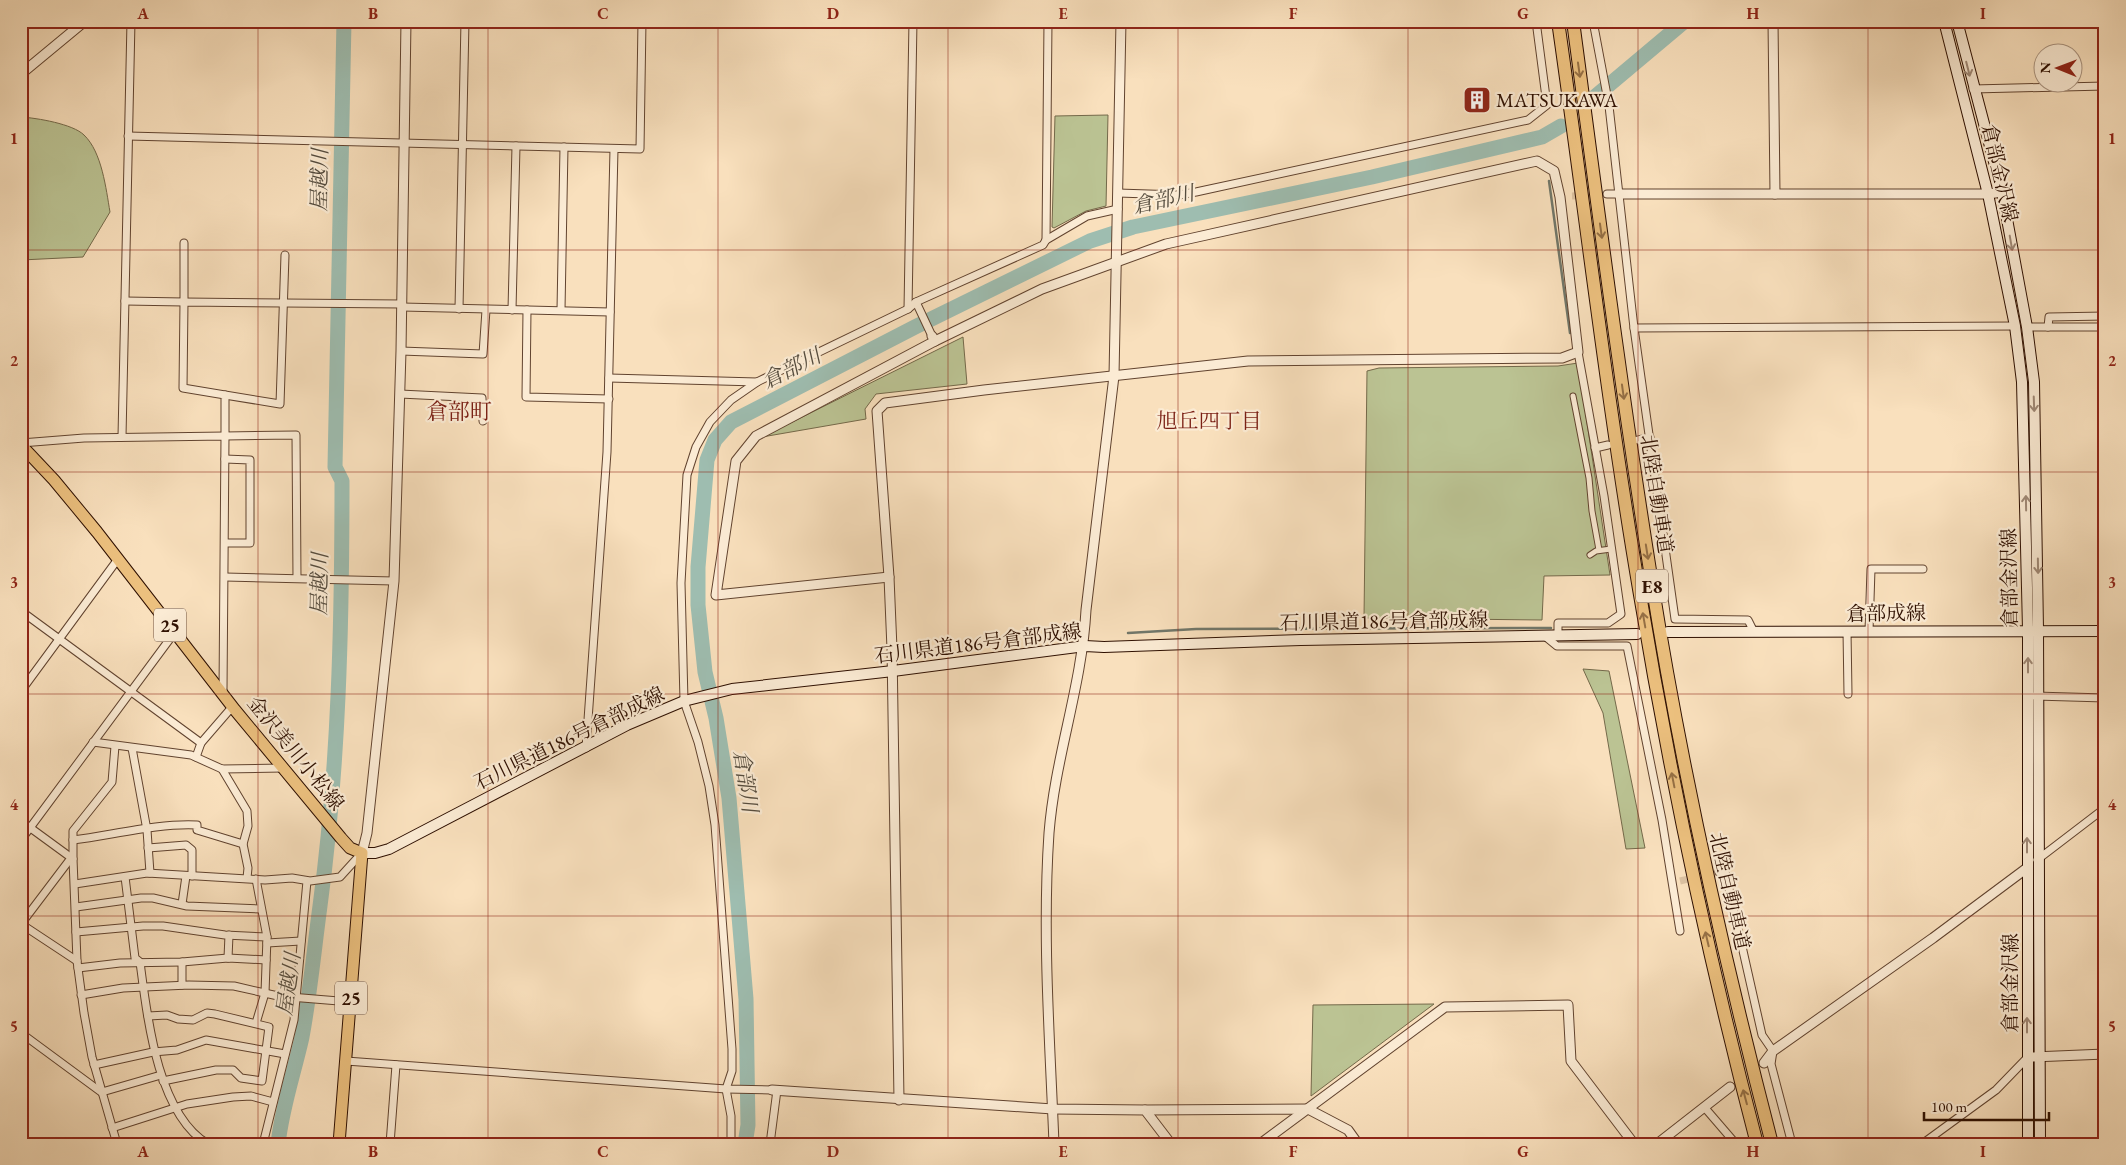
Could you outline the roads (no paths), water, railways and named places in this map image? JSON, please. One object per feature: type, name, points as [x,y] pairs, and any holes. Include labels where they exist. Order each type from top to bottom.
[{"type":"highway","name":"北陸自動車道","points":[[1558,21],[1604,356],[1658,699],[1707,938],[1757,1144]]},
{"type":"highway","name":"北陸自動車道","points":[[1573,21],[1632,451],[1672,700],[1721,936],[1772,1144]]},
{"type":"main road","name":"倉部金沢線","points":[[1944,21],[1988,194],[2015,326],[2022,382],[2028,629],[2028,1144]]},
{"type":"main road","name":"倉部金沢線","points":[[1957,21],[1973,89],[2002,192],[2027,327],[2034,382],[2039,697],[2040,1144]]},
{"type":"main road","name":"金沢美川小松線","points":[[21,444],[54,480],[233,706],[341,838],[350,848],[362,853]]},
{"type":"main road","name":"倉部成線","points":[[1668,632],[2028,629],[2105,631]]},
{"type":"main road","name":"石川県道186号倉部成線","points":[[362,853],[375,853],[389,849],[627,725],[686,700],[732,689],[892,672],[1084,646],[1637,634]]},
{"type":"main road","name":"25","points":[[339,1144],[362,853]]},
{"type":"street","points":[[22,72],[85,21]]},
{"type":"street","points":[[122,437],[130,21]]},
{"type":"street","points":[[75,884],[150,873],[256,879],[292,878],[308,881],[340,877],[349,870],[362,853],[366,833],[394,582],[402,305],[406,21]]},
{"type":"street","points":[[459,308],[465,21]]},
{"type":"street","points":[[128,136],[640,149],[642,21]]},
{"type":"street","points":[[908,309],[913,21]]},
{"type":"street","points":[[1046,240],[1048,21]]},
{"type":"street","points":[[1054,1144],[1047,910],[1049,834],[1055,783],[1084,646],[1086,610],[1114,376],[1120,21]]},
{"type":"street","points":[[1118,193],[1179,195],[1196,192],[1528,120],[1547,105],[1536,21]]},
{"type":"street","points":[[1593,21],[1609,106],[1634,328],[1675,619],[1748,620],[1754,632]]},
{"type":"street","points":[[1773,21],[1775,194]]},
{"type":"street","points":[[1973,89],[2105,86]]},
{"type":"street","points":[[512,310],[516,146]]},
{"type":"street","points":[[561,310],[564,147]]},
{"type":"street","points":[[586,748],[609,399],[614,149]]},
{"type":"street","points":[[889,578],[716,595],[736,461],[756,436],[933,338],[1042,289],[1116,264],[1166,244],[1537,161],[1554,171],[1560,197],[1578,352],[1595,448],[1620,614],[1608,623],[1558,623],[1558,636]]},
{"type":"street","points":[[1607,194],[1988,194],[2002,192]]},
{"type":"street","points":[[731,1144],[730,1089],[732,1049],[715,825],[709,786],[686,700],[681,583],[688,475],[696,447],[710,422],[731,400],[757,382],[1043,244],[1046,240],[1087,216],[1117,213]]},
{"type":"street","points":[[184,243],[183,388],[280,404],[285,256]]},
{"type":"street","points":[[125,301],[402,305],[486,310],[610,312]]},
{"type":"street","points":[[918,305],[933,338]]},
{"type":"street","points":[[401,351],[483,354],[486,310]]},
{"type":"street","points":[[527,310],[526,397],[609,399]]},
{"type":"street","points":[[2048,327],[2049,317],[2105,316]]},
{"type":"street","points":[[1634,328],[2015,326]]},
{"type":"street","points":[[2027,327],[2105,327]]},
{"type":"street","points":[[899,1100],[889,578],[877,411],[885,403],[1248,360],[1562,358],[1578,352]]},
{"type":"street","points":[[609,378],[757,382]]},
{"type":"street","points":[[400,394],[482,398],[483,421]]},
{"type":"street","points":[[223,692],[226,577],[225,395]]},
{"type":"street","points":[[1573,396],[1589,478],[1592,511],[1599,550]]},
{"type":"street","points":[[21,444],[122,437],[296,435],[298,578]]},
{"type":"street","points":[[1638,440],[1650,437]]},
{"type":"street","points":[[1595,448],[1608,445]]},
{"type":"street","points":[[225,460],[250,460],[250,543],[225,543]]},
{"type":"street","points":[[1590,555],[1599,550],[1611,549]]},
{"type":"street","points":[[21,691],[118,559]]},
{"type":"street","points":[[1869,631],[1870,569],[1924,569]]},
{"type":"street","points":[[226,577],[330,578],[394,582]]},
{"type":"street","points":[[21,611],[200,744]]},
{"type":"street","points":[[1847,631],[1848,694]]},
{"type":"street","points":[[21,840],[175,632]]},
{"type":"street","points":[[1546,636],[1557,646],[1627,646],[1680,931]]},
{"type":"street","points":[[2028,696],[2105,698]]},
{"type":"street","points":[[196,757],[200,744],[233,706]]},
{"type":"street","points":[[93,742],[196,757],[222,768],[283,768]]},
{"type":"street","points":[[115,746],[112,782],[73,831],[72,858],[75,884],[77,965],[81,995],[94,1065],[117,1144]]},
{"type":"street","points":[[132,748],[146,830],[150,873]]},
{"type":"street","points":[[222,768],[247,811],[248,826],[243,844],[248,868],[247,878]]},
{"type":"street","points":[[1764,1063],[1773,1051],[1933,938],[2105,808]]},
{"type":"street","points":[[21,821],[72,858]]},
{"type":"street","points":[[74,840],[146,830],[171,823],[197,824],[197,830],[243,844]]},
{"type":"street","points":[[148,848],[186,845],[192,850],[189,876],[182,904]]},
{"type":"street","points":[[72,858],[21,924],[77,965],[182,962],[228,958],[266,960]]},
{"type":"street","points":[[1718,872],[1724,871],[1762,1035],[1773,1051],[1771,1064],[1792,1144]]},
{"type":"street","points":[[125,877],[135,958],[140,962],[153,1052],[162,1078],[189,1128],[208,1144]]},
{"type":"street","points":[[256,879],[267,940],[265,993],[256,1023]]},
{"type":"street","points":[[263,1144],[294,1020],[308,881]]},
{"type":"street","points":[[1672,883],[1680,881]]},
{"type":"street","points":[[76,907],[154,898],[182,904],[260,909]]},
{"type":"street","points":[[76,932],[163,926],[267,940],[301,941]]},
{"type":"street","points":[[228,958],[229,935]]},
{"type":"street","points":[[182,962],[182,985]]},
{"type":"street","points":[[81,995],[143,987],[182,985],[234,986],[265,993],[351,1002]]},
{"type":"street","points":[[1260,1144],[1445,1007],[1568,1005],[1571,1061],[1634,1144]]},
{"type":"street","points":[[21,1032],[102,1092],[162,1078],[216,1070],[234,1070],[241,1078],[262,1081],[269,1027],[207,1013],[193,1020],[178,1019],[167,1014],[148,1016]]},
{"type":"street","points":[[94,1065],[153,1052],[178,1050],[206,1040],[285,1054]]},
{"type":"street","points":[[1922,1144],[1996,1090],[2028,1057],[2105,1054]]},
{"type":"street","points":[[346,1061],[730,1089],[774,1090],[1053,1109],[1308,1108],[1348,1130],[1358,1144]]},
{"type":"street","points":[[390,1144],[396,1065]]},
{"type":"street","points":[[1657,1144],[1730,1087]]},
{"type":"street","points":[[770,1144],[774,1090]]},
{"type":"street","points":[[112,1128],[177,1107],[233,1097],[251,1096],[273,1102]]},
{"type":"street","points":[[1705,1108],[1736,1144]]},
{"type":"street","points":[[1145,1110],[1171,1144]]},
{"type":"waterway","name":"屋越川","points":[[278,1144],[285,1103],[302,1037],[307,1005],[326,853],[335,747],[341,587],[342,481],[335,467],[344,21]]},
{"type":"waterway","name":"倉部川","points":[[1591,100],[1685,21]]},
{"type":"waterway","name":"倉部川","points":[[745,1144],[748,1125],[746,999],[729,798],[716,718],[705,672],[698,605],[698,567],[707,460],[715,440],[731,422],[915,327],[1090,241],[1133,227],[1372,177],[1542,137],[1561,126]]},
{"type":"waterway","points":[[1549,181],[1570,333]]},
{"type":"waterway","points":[[1128,633],[1196,629],[1551,628]]},
{"type":"tunnel","points":[[1572,196],[1599,195]]},
{"type":"tunnel","points":[[1680,881],[1719,872]]},
{"type":"place","name":"MATSUKAWA","points":[[1477,100]]},
{"type":"district","name":"倉部町","points":[[459,411]]},
{"type":"district","name":"旭丘四丁目","points":[[1209,420]]}]
